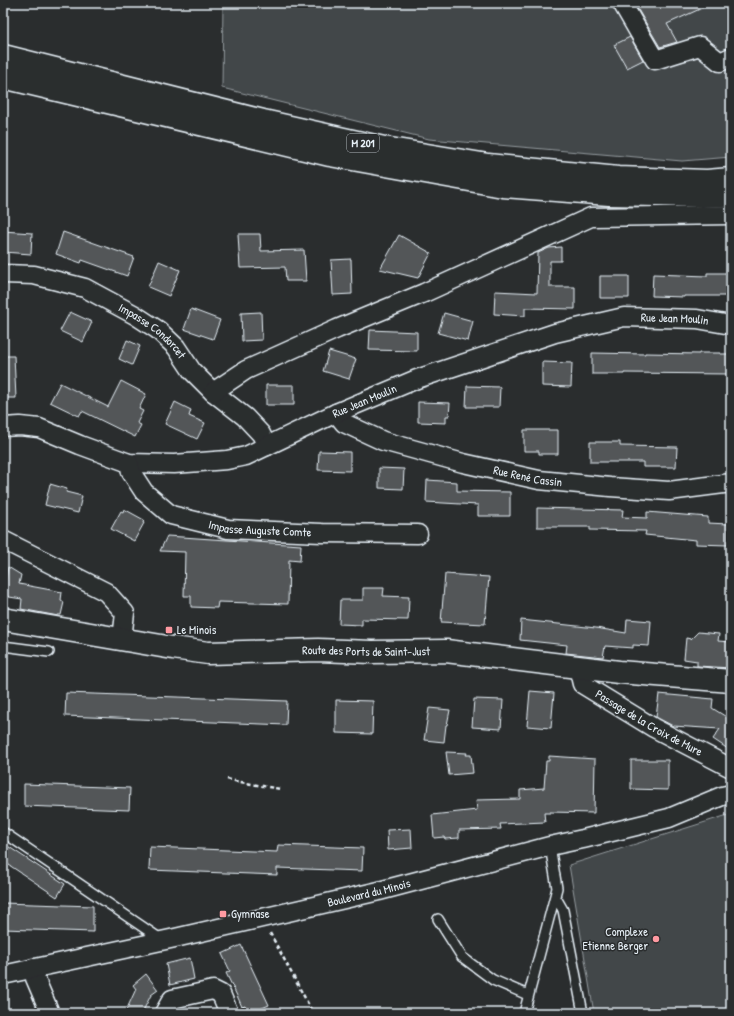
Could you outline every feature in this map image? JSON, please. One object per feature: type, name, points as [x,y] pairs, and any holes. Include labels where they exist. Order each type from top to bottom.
[{"type":"main road","name":"M 201","points":[[3,56],[263,121],[384,148],[488,165],[618,178],[707,180],[731,179]]},
{"type":"main road","name":"M 201","points":[[3,77],[330,154],[503,186],[608,194],[702,196],[731,195]]},
{"type":"main road","name":"Route des Ports de Saint-Just","points":[[3,619],[208,653],[318,650],[372,652],[446,651],[619,672],[731,681]]},
{"type":"street","points":[[622,3],[655,60],[700,46],[720,62],[731,57]]},
{"type":"street","points":[[213,392],[246,370],[337,329],[431,290],[592,217],[731,215]]},
{"type":"street","name":"Impasse Condorcet","points":[[3,274],[34,275],[85,288],[135,315],[158,330],[176,347],[192,371],[213,392],[245,417],[261,434],[267,446]]},
{"type":"street","name":"Rue Jean Moulin","points":[[3,428],[20,426],[39,428],[129,463],[174,464],[227,460],[246,456],[336,412],[417,379],[547,336],[624,317],[697,319],[731,326]]},
{"type":"street","name":"Rue René Cassin","points":[[336,412],[344,423],[383,441],[463,463],[539,480],[669,491],[731,483]]},
{"type":"street","name":"Impasse Auguste Comte","points":[[129,463],[131,472],[144,492],[171,515],[228,529],[322,533],[418,534]]},
{"type":"street","points":[[3,540],[106,592],[125,613],[122,639]]},
{"type":"street","name":"Passage de la Croix de Mure","points":[[578,667],[582,684],[654,728],[731,768]]},
{"type":"street","name":"Boulevard du Minois","points":[[3,975],[379,891],[550,846],[669,818],[722,796],[731,794]]},
{"type":"street","points":[[33,968],[35,978],[50,1013]]},
{"type":"street","points":[[164,1013],[172,999],[213,990],[221,994],[229,1013]]},
{"type":"lane","points":[[3,646],[49,652]]},
{"type":"lane","points":[[3,832],[163,940]]},
{"type":"lane","points":[[524,1013],[557,888],[550,846]]},
{"type":"lane","points":[[555,896],[563,910],[583,1013]]},
{"type":"lane","points":[[438,919],[462,957],[493,980],[528,995]]},
{"type":"path","points":[[227,779],[280,789]]},
{"type":"path","points":[[262,918],[313,1013]]},
{"type":"shaded area","points":[[223,3],[731,3],[731,157],[682,161],[429,139],[222,88]]},
{"type":"shaded area","name":"Complexe Etienne Berger","points":[[731,814],[731,1013],[594,1013],[569,865]]},
{"type":"building","points":[[634,3],[713,3],[667,24],[677,42],[660,47]]},
{"type":"building","points":[[630,37],[643,60],[627,68],[614,45]]},
{"type":"building","points":[[3,231],[32,233],[31,254],[3,252]]},
{"type":"building","points":[[63,232],[134,257],[127,276],[82,260],[81,263],[56,254]]},
{"type":"building","points":[[238,234],[260,234],[261,251],[304,250],[306,281],[286,281],[285,267],[240,268]]},
{"type":"building","points":[[399,235],[431,253],[418,278],[380,269]]},
{"type":"building","points":[[561,247],[561,261],[550,261],[550,287],[575,287],[575,309],[525,308],[525,316],[494,314],[495,291],[537,293],[538,253],[549,248]]},
{"type":"building","points":[[351,259],[352,294],[333,295],[331,260]]},
{"type":"building","points":[[159,261],[180,270],[169,296],[148,287]]},
{"type":"building","points":[[707,273],[731,273],[731,296],[652,296],[653,274],[707,276]]},
{"type":"building","points":[[600,276],[629,276],[629,298],[600,298]]},
{"type":"building","points":[[191,309],[220,320],[213,339],[184,329]]},
{"type":"building","points":[[70,312],[92,322],[83,342],[60,331]]},
{"type":"building","points":[[261,312],[262,340],[242,341],[241,313]]},
{"type":"building","points":[[444,313],[473,321],[468,341],[438,333]]},
{"type":"building","points":[[370,330],[417,332],[417,351],[369,350]]},
{"type":"building","points":[[127,340],[140,346],[132,365],[119,359]]},
{"type":"building","points":[[329,351],[356,359],[349,379],[323,371]]},
{"type":"building","points":[[592,353],[731,354],[730,374],[592,374]]},
{"type":"building","points":[[3,356],[14,356],[16,398],[3,398]]},
{"type":"building","points":[[542,362],[572,363],[571,387],[542,386]]},
{"type":"building","points":[[121,381],[146,394],[139,409],[143,411],[137,423],[141,425],[135,437],[82,411],[79,416],[50,402],[60,383],[108,407]]},
{"type":"building","points":[[266,385],[294,385],[294,405],[266,405]]},
{"type":"building","points":[[467,386],[500,387],[499,407],[466,407]]},
{"type":"building","points":[[175,402],[191,410],[189,416],[205,423],[197,439],[165,424]]},
{"type":"building","points":[[418,402],[450,403],[449,416],[446,416],[446,423],[418,422]]},
{"type":"building","points":[[524,430],[558,430],[558,454],[539,454],[539,451],[524,451]]},
{"type":"building","points":[[590,442],[620,442],[620,446],[677,447],[676,467],[643,467],[643,462],[590,462]]},
{"type":"building","points":[[319,451],[350,452],[350,471],[318,470]]},
{"type":"building","points":[[379,468],[404,469],[403,489],[379,488]]},
{"type":"building","points":[[427,480],[457,482],[457,491],[510,492],[510,516],[478,516],[478,505],[426,502]]},
{"type":"building","points":[[50,484],[67,489],[66,492],[82,496],[78,513],[45,505]]},
{"type":"building","points":[[537,508],[623,510],[622,517],[647,518],[647,512],[708,517],[708,523],[728,524],[728,545],[696,544],[696,540],[645,535],[646,531],[590,530],[590,527],[537,527]]},
{"type":"building","points":[[124,509],[144,520],[144,523],[134,541],[111,529],[121,511],[123,512]]},
{"type":"building","points":[[167,536],[301,545],[300,561],[289,560],[288,604],[218,602],[217,608],[191,607],[191,596],[184,596],[185,552],[160,551]]},
{"type":"building","points":[[8,567],[21,575],[19,584],[62,592],[61,600],[64,602],[61,615],[58,616],[21,609],[22,599],[3,596]]},
{"type":"building","points":[[445,574],[489,577],[485,624],[441,622]]},
{"type":"building","points":[[363,588],[384,588],[383,596],[409,597],[408,620],[362,619],[362,625],[339,624],[340,600],[363,600]]},
{"type":"building","points":[[627,619],[651,621],[649,646],[633,645],[633,648],[605,646],[603,657],[566,653],[567,645],[520,640],[521,620],[596,628],[626,633]]},
{"type":"building","points":[[698,632],[719,634],[718,641],[731,642],[731,668],[697,666],[697,661],[684,659],[686,638],[691,639]]},
{"type":"building","points":[[530,691],[554,693],[551,728],[527,726]]},
{"type":"building","points":[[66,693],[287,701],[286,725],[65,716]]},
{"type":"building","points":[[659,694],[713,699],[712,708],[728,718],[731,714],[731,751],[713,739],[720,729],[673,726],[656,717]]},
{"type":"building","points":[[474,699],[503,700],[501,729],[472,727]]},
{"type":"building","points":[[336,700],[373,701],[372,734],[336,733]]},
{"type":"building","points":[[429,708],[450,710],[444,742],[424,740]]},
{"type":"building","points":[[446,752],[467,753],[466,755],[471,755],[473,773],[449,775]]},
{"type":"building","points":[[549,756],[595,759],[594,813],[550,812],[544,813],[545,822],[500,824],[501,829],[459,830],[459,838],[434,838],[432,815],[477,810],[476,800],[520,799],[520,790],[544,788],[546,761],[549,761]]},
{"type":"building","points":[[631,760],[668,760],[668,790],[631,789]]},
{"type":"building","points":[[24,784],[130,788],[129,810],[24,806]]},
{"type":"building","points":[[411,829],[412,848],[388,850],[387,830]]},
{"type":"building","points":[[3,843],[65,884],[57,897],[3,861]]},
{"type":"building","points":[[278,845],[363,848],[362,871],[277,868],[277,875],[149,870],[150,847],[277,852]]},
{"type":"building","points":[[3,903],[93,906],[93,932],[3,929]]},
{"type":"building","points":[[241,945],[269,1005],[251,1013],[249,1013],[245,1006],[242,1007],[226,973],[230,971],[222,954]]},
{"type":"building","points":[[190,958],[194,979],[170,985],[166,964]]},
{"type":"building","points":[[146,974],[158,990],[151,995],[142,1013],[125,1013],[136,989],[133,985]]},
{"type":"place","name":"Le Minois","points":[[169,630]]},
{"type":"place","name":"Gymnase","points":[[223,914]]},
{"type":"place","name":"Complexe Etienne Berger","points":[[656,939]]}]
